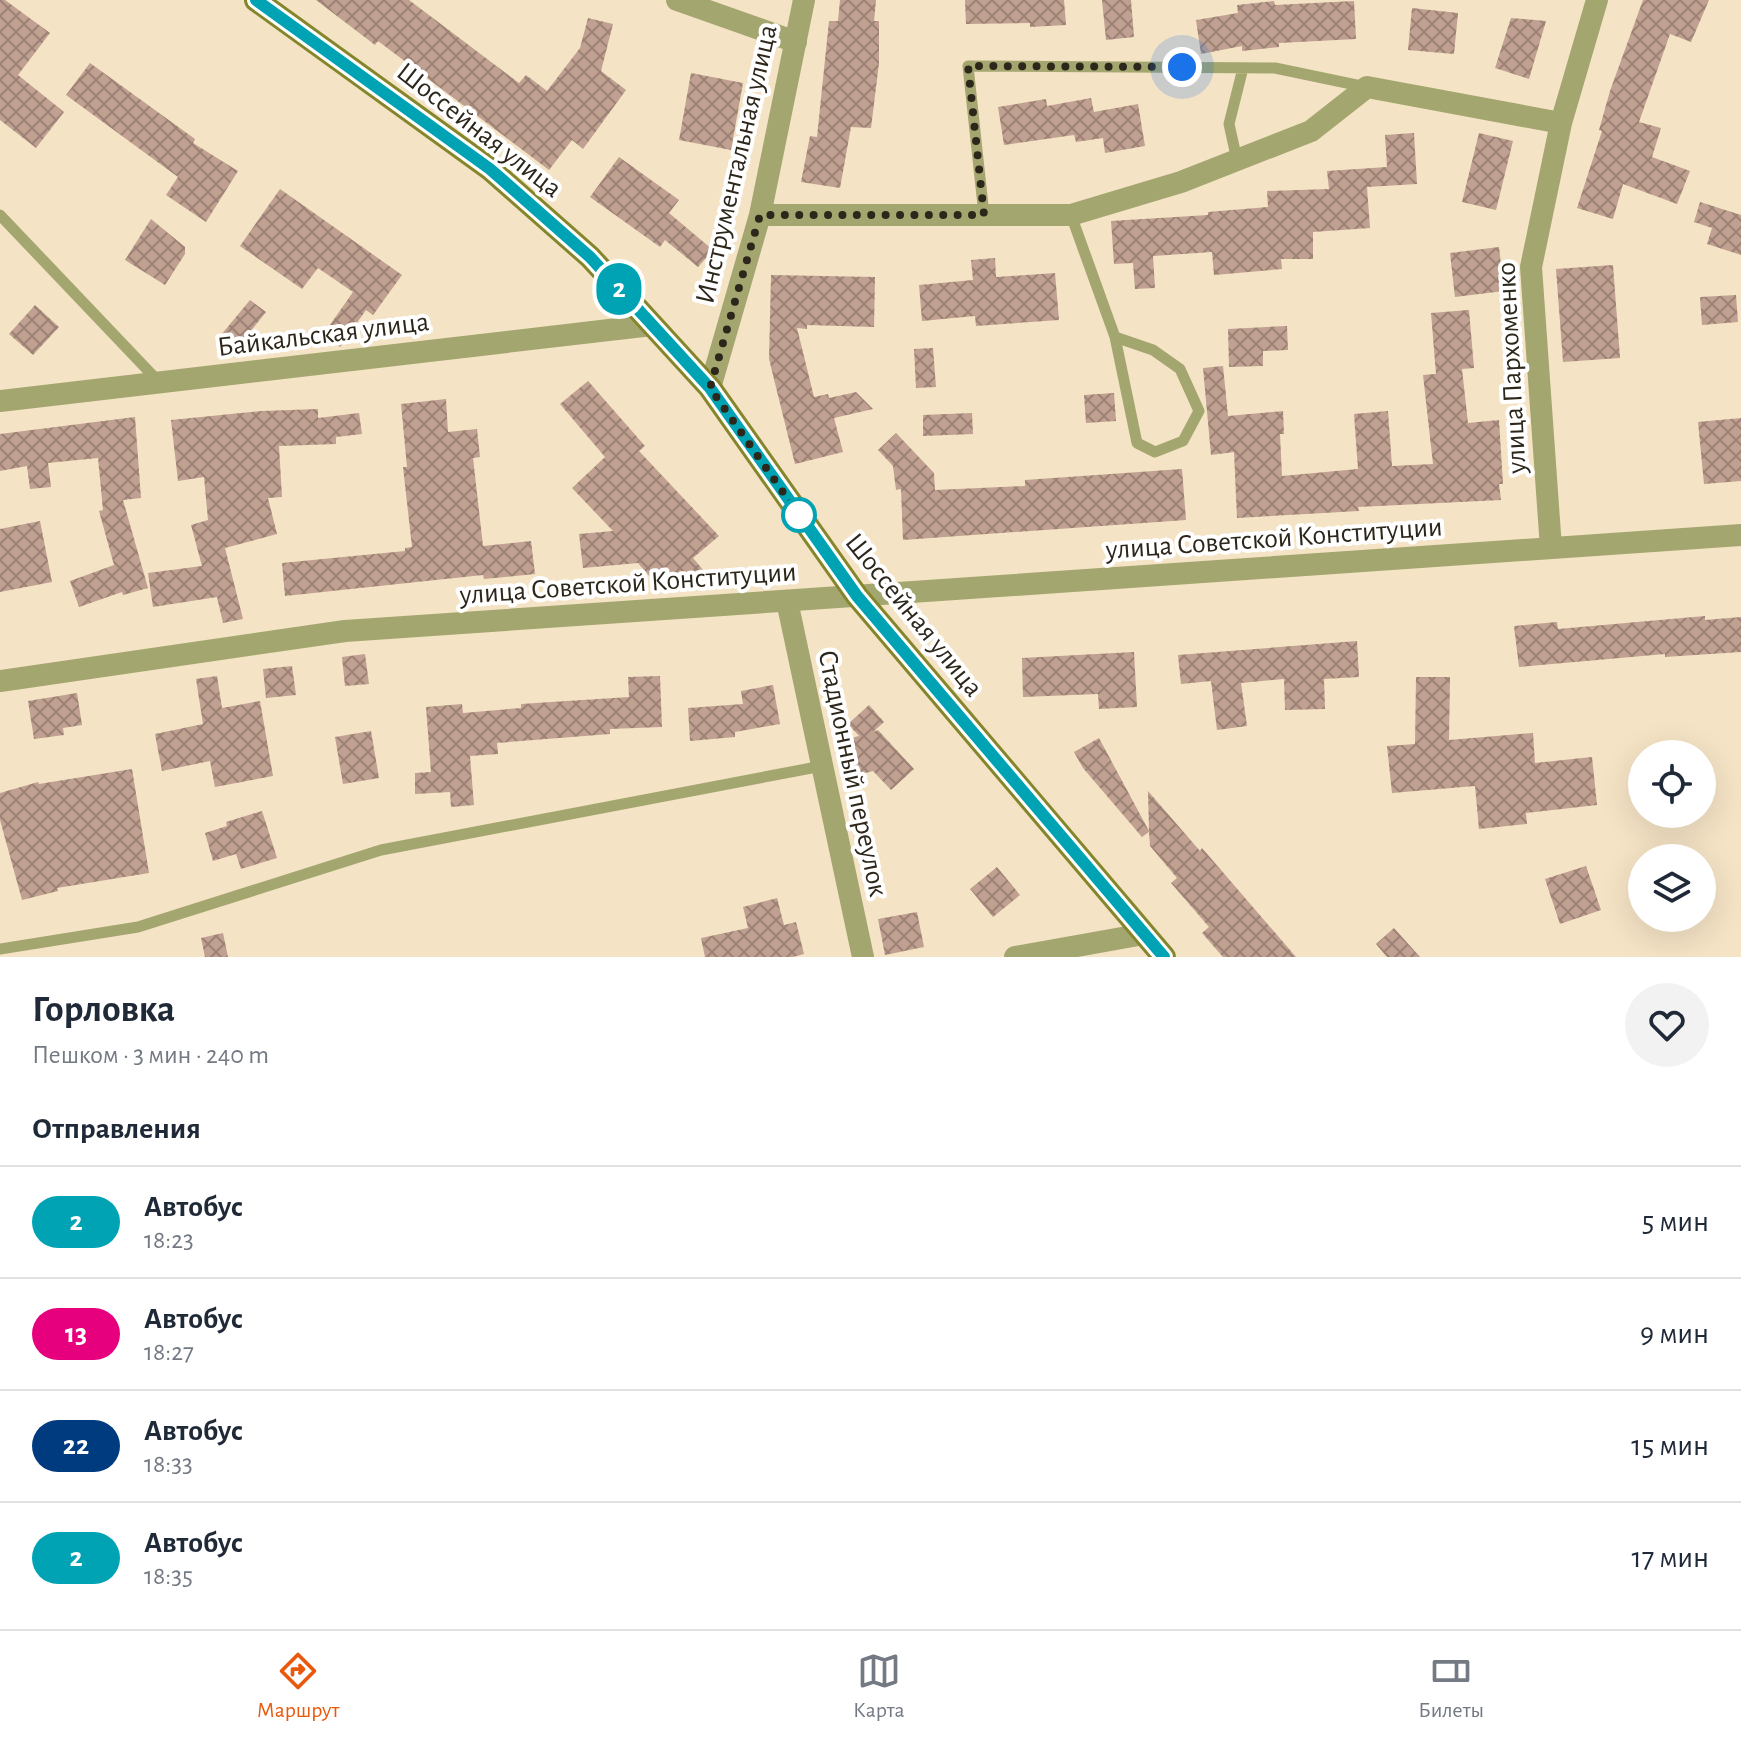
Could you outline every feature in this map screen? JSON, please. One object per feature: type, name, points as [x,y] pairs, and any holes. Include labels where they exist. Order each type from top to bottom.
[{"type":"street","name":"Шоссейная улица","points":[[256,0],[490,169],[590,257],[710,388],[857,596],[1164,957]]},
{"type":"street","points":[[677,0],[796,42]]},
{"type":"street","name":"Инструментальная улица","points":[[710,388],[760,215],[804,0]]},
{"type":"street","name":"улица Пархоменко","points":[[1551,548],[1531,267],[1561,123],[1597,0]]},
{"type":"street","points":[[760,215],[1071,215],[1181,182],[1311,131],[1367,87],[1561,123]]},
{"type":"street","name":"Байкальская улица","points":[[0,401],[652,325]]},
{"type":"street","name":"улица Советской Конституции","points":[[0,681],[345,631],[1741,535]]},
{"type":"street","name":"Стадионный переулок","points":[[787,601],[863,957]]},
{"type":"street","points":[[1015,957],[1144,934]]},
{"type":"lane","points":[[984,215],[968,66],[1275,68],[1367,87]]},
{"type":"lane","points":[[1237,160],[1229,124],[1243,68]]},
{"type":"lane","points":[[0,215],[159,383]]},
{"type":"lane","points":[[1071,215],[1115,337],[1137,443],[1155,452],[1183,441],[1199,411],[1180,369],[1153,350],[1115,337]]},
{"type":"lane","points":[[0,949],[138,927],[381,850],[822,766]]},
{"type":"building","points":[[0,0],[5,0],[50,33],[18,75],[64,112],[36,148],[0,120]]},
{"type":"building","points":[[316,0],[409,0],[519,83],[526,75],[547,91],[580,48],[588,18],[613,24],[601,71],[626,90],[583,149],[572,140],[549,170],[378,41],[375,45]]},
{"type":"building","points":[[840,0],[876,0],[874,21],[879,21],[879,63],[871,128],[851,127],[840,188],[801,182],[810,136],[817,137],[829,21],[838,21]]},
{"type":"building","points":[[965,0],[1064,0],[1066,25],[966,24]]},
{"type":"building","points":[[1102,0],[1131,0],[1134,37],[1106,40]]},
{"type":"building","points":[[1643,0],[1709,0],[1691,42],[1670,34],[1639,122],[1661,128],[1652,157],[1690,171],[1677,204],[1623,184],[1613,219],[1577,208],[1602,131],[1599,130],[1610,91]]},
{"type":"building","points":[[1274,1],[1275,5],[1354,1],[1356,39],[1279,43],[1279,47],[1242,51],[1242,46],[1201,54],[1196,20],[1238,13],[1237,5]]},
{"type":"building","points":[[1412,8],[1458,13],[1454,54],[1408,50]]},
{"type":"building","points":[[1511,18],[1546,21],[1529,79],[1495,68]]},
{"type":"building","points":[[90,63],[195,139],[193,143],[238,171],[206,222],[166,195],[178,177],[66,95]]},
{"type":"building","points":[[691,73],[743,83],[731,150],[679,140]]},
{"type":"building","points":[[1091,98],[1094,112],[1138,104],[1145,146],[1105,153],[1103,138],[1076,142],[1074,135],[1004,145],[998,107],[1046,99],[1047,106]]},
{"type":"building","points":[[1414,133],[1417,184],[1367,187],[1370,228],[1313,232],[1313,259],[1281,259],[1282,269],[1214,275],[1212,252],[1153,256],[1155,288],[1135,289],[1133,263],[1114,264],[1111,221],[1208,215],[1208,212],[1268,207],[1267,191],[1329,189],[1327,171],[1387,167],[1385,135]]},
{"type":"building","points":[[1479,133],[1513,141],[1496,210],[1462,202]]},
{"type":"building","points":[[619,157],[679,200],[669,213],[713,250],[698,267],[665,240],[660,247],[590,197]]},
{"type":"building","points":[[280,189],[402,275],[373,315],[366,310],[340,347],[323,335],[353,292],[318,268],[302,289],[240,246]]},
{"type":"building","points":[[1700,202],[1741,215],[1741,255],[1707,244],[1712,228],[1694,222]]},
{"type":"building","points":[[151,219],[185,247],[185,254],[165,285],[125,260]]},
{"type":"building","points":[[1499,247],[1504,291],[1455,297],[1450,253]]},
{"type":"building","points":[[995,258],[996,277],[1055,273],[1059,320],[976,326],[975,316],[922,321],[919,285],[973,280],[971,260]]},
{"type":"building","points":[[1613,265],[1620,358],[1563,362],[1556,269]]},
{"type":"building","points":[[771,275],[875,277],[874,327],[807,325],[807,329],[797,328],[814,397],[828,394],[829,398],[856,392],[873,409],[834,418],[843,452],[795,464],[769,359]]},
{"type":"building","points":[[1736,295],[1738,322],[1702,325],[1700,297]]},
{"type":"building","points":[[250,300],[266,312],[237,348],[221,335]]},
{"type":"building","points":[[35,305],[59,327],[33,355],[9,334]]},
{"type":"building","points":[[1469,310],[1474,368],[1462,369],[1468,423],[1499,420],[1501,500],[1358,507],[1359,511],[1237,518],[1234,452],[1211,455],[1203,368],[1223,366],[1228,416],[1283,411],[1284,434],[1280,434],[1282,476],[1358,469],[1354,414],[1388,411],[1392,466],[1433,464],[1423,375],[1436,374],[1431,313]]},
{"type":"building","points":[[1287,326],[1288,350],[1263,351],[1263,366],[1229,367],[1228,329]]},
{"type":"building","points":[[933,348],[936,387],[916,388],[914,349]]},
{"type":"building","points":[[588,381],[645,446],[639,451],[719,536],[693,558],[709,577],[657,585],[638,563],[583,568],[579,534],[613,531],[572,488],[605,457],[560,404]]},
{"type":"building","points":[[1114,393],[1116,421],[1086,423],[1084,395]]},
{"type":"building","points":[[446,399],[448,432],[477,429],[480,457],[473,458],[483,546],[531,541],[535,574],[484,579],[483,575],[285,596],[282,563],[405,551],[405,548],[412,547],[403,467],[407,467],[401,404]]},
{"type":"building","points":[[318,409],[318,418],[359,413],[362,434],[336,437],[336,444],[279,446],[282,497],[268,498],[277,534],[225,548],[243,619],[223,623],[217,597],[153,607],[148,573],[202,566],[191,525],[208,520],[204,477],[178,481],[171,420]]},
{"type":"building","points":[[972,413],[973,434],[923,436],[923,415]]},
{"type":"building","points":[[135,417],[141,498],[123,500],[148,588],[123,595],[122,592],[79,607],[70,581],[114,565],[99,511],[103,510],[98,458],[48,463],[51,487],[30,489],[27,466],[0,471],[0,434]]},
{"type":"building","points":[[1741,418],[1741,481],[1704,484],[1698,422]]},
{"type":"building","points":[[896,433],[934,473],[935,490],[1025,486],[1025,480],[1182,469],[1186,520],[903,540],[901,489],[896,490],[893,466],[878,450]]},
{"type":"building","points":[[40,521],[52,582],[0,592],[0,529]]},
{"type":"building","points":[[1705,616],[1705,620],[1741,617],[1741,652],[1665,657],[1665,654],[1519,667],[1514,626],[1557,622],[1558,629]]},
{"type":"building","points":[[1357,641],[1359,677],[1324,679],[1325,709],[1285,710],[1284,679],[1241,683],[1247,726],[1217,730],[1211,681],[1181,684],[1178,655]]},
{"type":"building","points":[[1134,652],[1137,707],[1099,709],[1098,694],[1023,697],[1022,658]]},
{"type":"building","points":[[365,654],[369,684],[345,686],[342,657]]},
{"type":"building","points":[[292,666],[296,695],[266,698],[263,669]]},
{"type":"building","points":[[217,676],[222,708],[260,701],[273,776],[215,787],[210,761],[162,771],[155,734],[203,724],[196,679]]},
{"type":"building","points":[[660,676],[662,727],[610,729],[610,734],[497,743],[498,754],[470,756],[474,805],[451,807],[450,792],[415,794],[415,773],[431,772],[426,707],[462,704],[463,713],[521,708],[521,704],[629,697],[628,677]]},
{"type":"building","points":[[1416,677],[1450,677],[1449,740],[1533,733],[1535,763],[1592,757],[1597,805],[1526,813],[1527,824],[1479,829],[1475,786],[1392,793],[1387,746],[1415,744]]},
{"type":"building","points":[[773,685],[780,724],[735,732],[735,737],[690,741],[688,708],[743,704],[741,691]]},
{"type":"building","points":[[77,693],[82,725],[63,728],[64,735],[34,739],[28,701]]},
{"type":"building","points":[[869,705],[884,722],[873,732],[878,730],[914,769],[891,790],[873,771],[844,779],[834,742],[859,736],[848,724]]},
{"type":"building","points":[[371,731],[379,778],[343,784],[335,737]]},
{"type":"building","points":[[1099,738],[1149,831],[1148,791],[1296,957],[1223,957],[1202,933],[1209,927],[1171,883],[1177,878],[1150,846],[1149,832],[1142,837],[1083,768],[1074,752]]},
{"type":"building","points":[[132,769],[149,873],[57,888],[58,891],[22,900],[0,820],[0,793],[38,782]]},
{"type":"building","points":[[262,811],[277,858],[241,869],[236,854],[213,861],[205,833],[227,826],[226,822]]},
{"type":"building","points":[[1586,866],[1601,910],[1560,924],[1545,879]]},
{"type":"building","points":[[997,867],[1020,895],[993,917],[970,889]]},
{"type":"building","points":[[777,898],[784,925],[796,922],[804,954],[793,957],[705,957],[701,938],[748,928],[743,907]]},
{"type":"building","points":[[917,912],[924,947],[885,955],[878,919]]},
{"type":"building","points":[[1394,928],[1420,957],[1387,957],[1376,944]]},
{"type":"building","points":[[223,933],[228,957],[205,957],[201,938]]},
{"type":"bus line","name":"2","points":[[256,0],[490,169],[590,257],[710,388],[857,596],[1164,957]]},
{"type":"route","points":[[799,515],[710,388],[760,215],[984,215],[968,66],[1182,67]]}]
